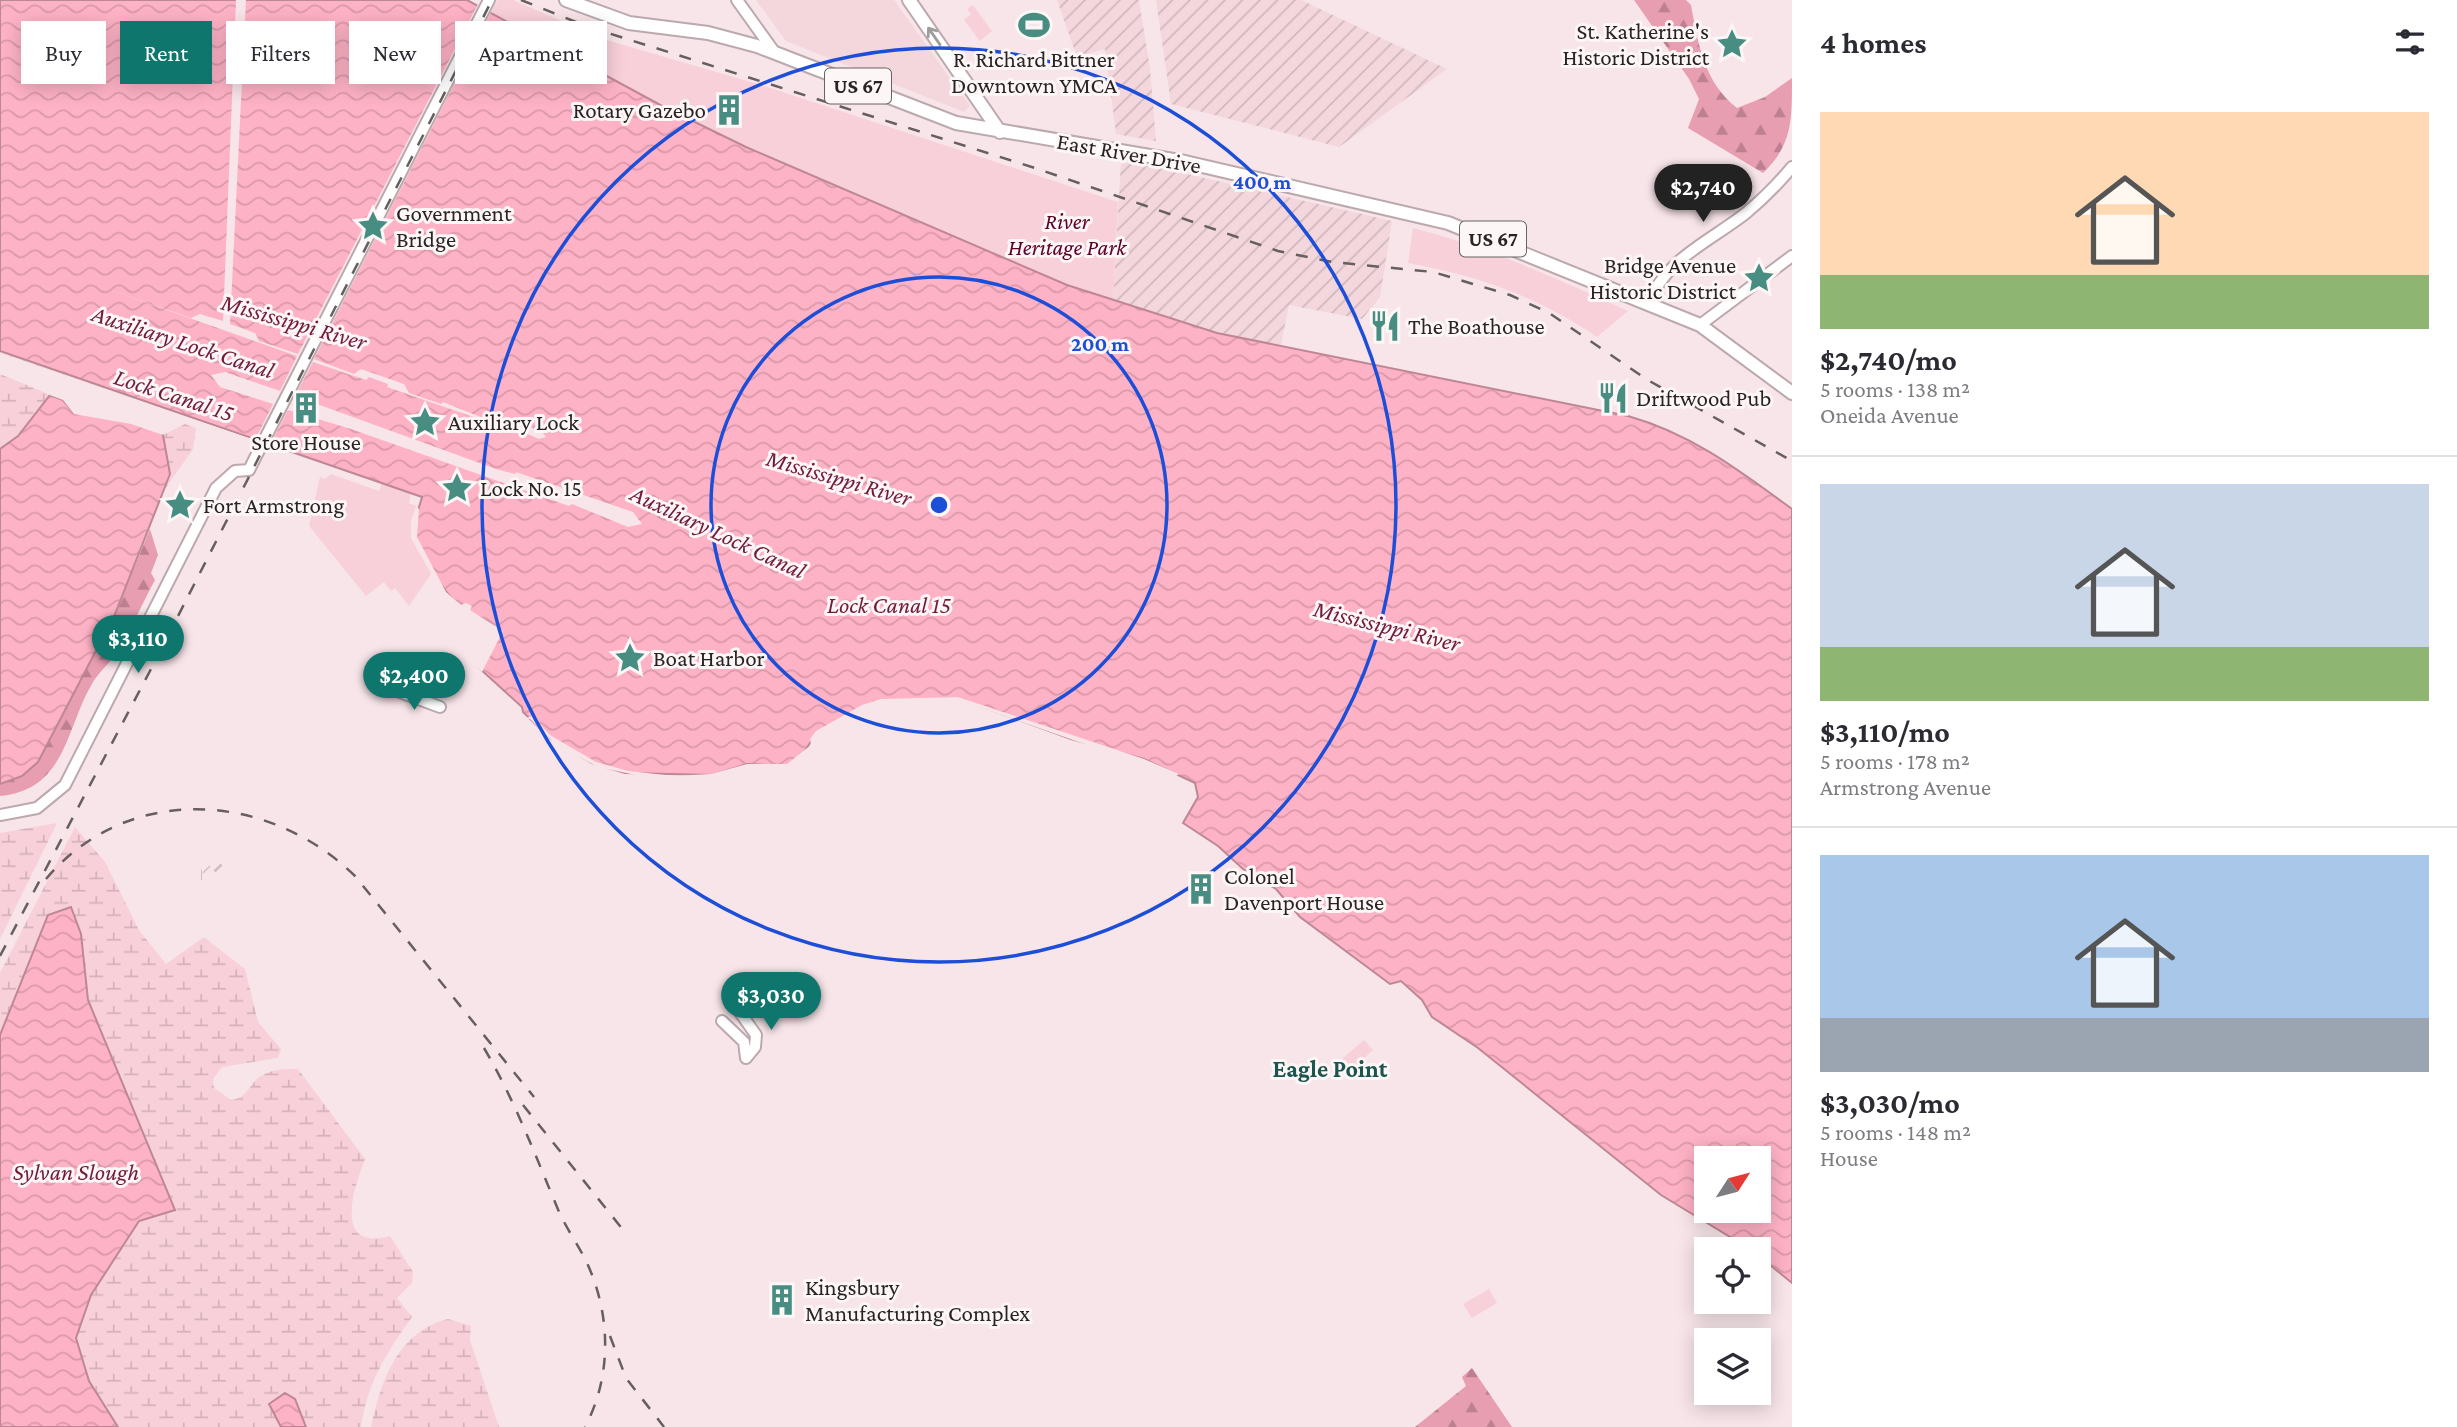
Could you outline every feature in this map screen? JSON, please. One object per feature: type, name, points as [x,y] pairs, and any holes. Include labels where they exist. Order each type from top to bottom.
[{"type":"main road","name":"East River Drive","points":[[566,0],[629,23],[708,33],[775,53],[934,116],[1000,132],[1185,162],[1437,219],[1700,325],[1792,393]]},
{"type":"main road","points":[[909,0],[1000,132]]},
{"type":"street","points":[[0,815],[37,808],[65,785],[215,488],[235,471],[249,470],[489,0]]},
{"type":"street","points":[[737,0],[775,53]]},
{"type":"street","points":[[1649,303],[1656,285],[1676,263],[1746,213],[1792,167]]},
{"type":"street","points":[[1700,325],[1792,256]]},
{"type":"street","points":[[397,691],[440,707]]},
{"type":"street","points":[[722,1021],[744,1042],[746,1058],[755,1048],[756,1035],[737,1008]]},
{"type":"shaded area","points":[[756,0],[894,0],[970,106],[964,112],[786,41]]},
{"type":"shaded area","points":[[1057,0],[1139,0],[1150,69],[1156,141],[1116,134],[1105,49],[1077,57]]},
{"type":"shaded area","points":[[1156,0],[1301,0],[1447,69],[1339,147],[1171,104]]},
{"type":"shaded area","points":[[1121,162],[1165,169],[1392,221],[1380,297],[1362,319],[1289,305],[1281,345],[1217,333],[1113,300]]},
{"type":"shaded area","points":[[0,351],[337,467],[0,353]]},
{"type":"green space","name":"River Heritage Park","points":[[497,0],[513,0],[561,21],[506,21],[491,13]]},
{"type":"green space","points":[[1634,0],[1686,0],[1691,5],[1704,61],[1717,86],[1737,108],[1765,97],[1792,78],[1792,107],[1785,142],[1773,163],[1763,173],[1688,128],[1699,99],[1689,79]]},
{"type":"green space","points":[[973,5],[992,31],[980,41],[964,20],[971,14],[967,9]]},
{"type":"green space","name":"River Heritage Park","points":[[607,40],[761,85],[1118,202],[1113,300],[1067,285],[746,147],[607,76]]},
{"type":"green space","points":[[1413,228],[1496,254],[1628,311],[1597,337],[1530,299],[1482,281],[1408,263]]},
{"type":"green space","points":[[0,374],[63,400],[0,475]]},
{"type":"green space","points":[[185,424],[196,428],[193,449],[165,489],[156,513],[163,435]]},
{"type":"green space","points":[[331,474],[379,491],[382,483],[411,493],[409,503],[419,507],[415,522],[433,571],[409,606],[395,588],[391,591],[384,582],[366,596],[309,526],[320,477],[325,479]]},
{"type":"green space","points":[[150,529],[158,555],[151,573],[155,580],[117,652],[93,682],[61,753],[52,769],[39,782],[22,791],[0,796],[0,784],[22,776],[38,762],[115,614]]},
{"type":"green space","points":[[57,823],[0,939],[0,833]]},
{"type":"green space","points":[[75,827],[105,862],[139,930],[166,964],[204,937],[245,969],[258,1022],[281,1049],[278,1058],[222,1067],[213,1079],[214,1088],[231,1100],[236,1099],[265,1074],[298,1069],[365,1159],[353,1200],[354,1226],[360,1235],[372,1238],[390,1236],[413,1272],[412,1283],[397,1298],[412,1317],[379,1369],[368,1396],[361,1427],[118,1427],[88,1381],[0,1187],[0,973]]},
{"type":"green space","points":[[1364,1040],[1373,1050],[1352,1069],[1342,1059]]},
{"type":"green space","points":[[1489,1289],[1497,1303],[1472,1318],[1463,1304]]},
{"type":"green space","points":[[448,1319],[471,1326],[470,1340],[499,1427],[371,1427],[380,1393],[394,1361],[416,1335],[430,1325]]},
{"type":"green space","points":[[1472,1368],[1512,1427],[1415,1427],[1466,1386],[1462,1377]]},
{"type":"water","points":[[0,0],[467,0],[506,21],[455,21],[455,84],[607,84],[607,76],[746,147],[1067,285],[1217,333],[1628,416],[1694,443],[1792,509],[1792,1283],[1771,1266],[1771,1237],[1730,1237],[1707,1223],[1771,1223],[1771,1146],[1694,1146],[1694,1215],[1661,1195],[1478,1048],[1432,1017],[1422,1000],[1401,981],[1390,984],[1300,917],[1276,889],[1243,869],[1218,846],[1183,823],[1198,797],[1195,783],[1144,759],[1071,739],[958,698],[874,702],[816,733],[799,761],[788,766],[747,764],[712,775],[625,773],[592,763],[551,739],[523,712],[522,707],[477,666],[500,635],[488,622],[461,607],[440,584],[426,562],[417,542],[415,529],[422,497],[0,351]]},
{"type":"water","points":[[50,395],[63,400],[74,413],[101,413],[157,428],[163,435],[170,474],[115,614],[38,762],[22,776],[0,784],[0,449],[18,436]]},
{"type":"water","name":"Sylvan Slough","points":[[71,907],[81,934],[88,1000],[175,1210],[139,1221],[91,1295],[76,1338],[89,1381],[118,1427],[0,1427],[0,1035],[48,915]]},
{"type":"water","points":[[285,1393],[295,1399],[306,1427],[281,1427],[269,1404]]},
{"type":"pier","points":[[236,0],[246,0],[245,21],[235,21]]},
{"type":"pier","points":[[479,2],[492,10],[486,21],[469,21]]},
{"type":"pier","points":[[455,49],[455,83],[314,359],[354,374],[361,369],[404,384],[409,393],[441,404],[443,402],[483,418],[492,414],[541,431],[546,437],[539,439],[510,426],[508,429],[387,387],[388,384],[369,377],[366,380],[313,362],[295,396],[496,469],[515,474],[516,472],[633,512],[642,524],[628,527],[572,504],[569,506],[351,429],[288,410],[269,447],[0,354],[255,440],[273,404],[220,387],[211,375],[225,372],[280,391],[297,356],[96,285],[191,318],[200,314],[223,321],[233,84],[242,84],[230,324],[255,333],[259,341],[298,354],[437,84],[441,84],[441,76]]},
{"type":"pier","points":[[51,392],[65,398],[75,410],[102,409],[158,424],[164,431],[163,435],[131,424],[74,414],[63,400],[47,394]]},
{"type":"pier","points":[[416,506],[419,509],[417,537],[446,592],[461,605],[466,603],[472,606],[470,610],[503,631],[482,672],[475,666],[497,633],[459,610],[443,595],[411,538],[411,521]]},
{"type":"pier","points":[[958,697],[1144,759],[1179,774],[1176,776],[979,707],[952,701],[875,705],[822,732],[804,760],[791,769],[743,767],[709,779],[650,778],[598,767],[555,744],[526,718],[532,716],[550,735],[596,762],[628,771],[674,776],[711,774],[747,764],[787,764],[811,745],[810,739],[816,731],[862,705],[881,699]]},
{"type":"railway","points":[[0,956],[151,669],[492,0]]},
{"type":"railway","points":[[521,0],[586,26],[1035,168],[1278,251],[1332,262],[1433,272],[1510,295],[1549,313],[1646,379],[1792,461]]},
{"type":"railway","points":[[46,879],[79,848],[117,826],[157,813],[199,809],[241,814],[282,827],[320,848],[355,876],[534,1097]]},
{"type":"railway","points":[[484,1048],[514,1106],[560,1214],[587,1263],[601,1303],[604,1366],[594,1407],[585,1427]]},
{"type":"railway","points":[[523,1105],[624,1231]]},
{"type":"railway","points":[[610,1336],[626,1378],[664,1427]]},
{"type":"place","name":"R. Richard Bittner Downtown YMCA","points":[[1034,25]]},
{"type":"place","name":"St. Katherine's Historic District","points":[[1732,44]]},
{"type":"place","name":"Rotary Gazebo","points":[[729,110]]},
{"type":"place","name":"Government Bridge","points":[[373,226]]},
{"type":"place","name":"Bridge Avenue Historic District","points":[[1759,278]]},
{"type":"place","name":"The Boathouse","points":[[1385,326]]},
{"type":"place","name":"Driftwood Pub","points":[[1613,398]]},
{"type":"place","name":"Store House","points":[[306,408]]},
{"type":"place","name":"Auxiliary Lock","points":[[425,422]]},
{"type":"place","name":"Lock No. 15","points":[[457,488]]},
{"type":"place","name":"Fort Armstrong","points":[[180,505]]},
{"type":"place","name":"Boat Harbor","points":[[630,658]]},
{"type":"place","name":"Colonel Davenport House","points":[[1201,889]]},
{"type":"place","name":"Kingsbury Manufacturing Complex","points":[[782,1300]]},
{"type":"district","name":"Eagle Point","points":[[1330,1069]]},
{"type":"water label","name":"Mississippi River","points":[[294,322]]},
{"type":"water label","name":"Auxiliary Lock Canal","points":[[183,342]]},
{"type":"water label","name":"Lock Canal 15","points":[[174,395]]},
{"type":"water label","name":"Mississippi River","points":[[839,478]]},
{"type":"water label","name":"Auxiliary Lock Canal","points":[[718,532]]},
{"type":"water label","name":"Lock Canal 15","points":[[889,605]]},
{"type":"water label","name":"Mississippi River","points":[[1387,626]]}]
